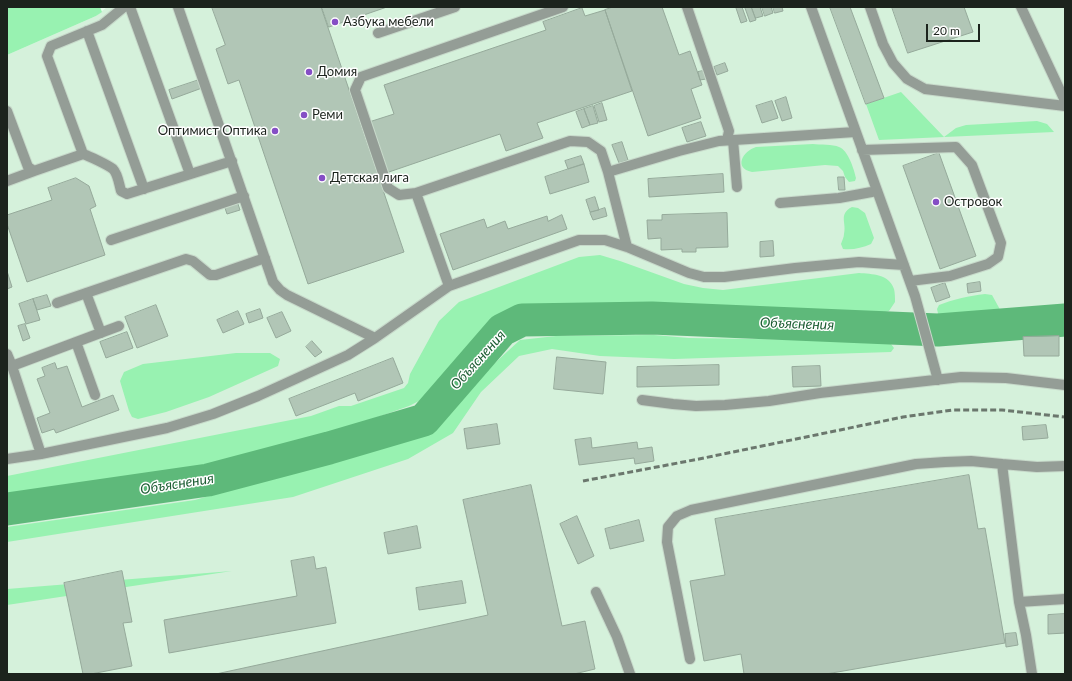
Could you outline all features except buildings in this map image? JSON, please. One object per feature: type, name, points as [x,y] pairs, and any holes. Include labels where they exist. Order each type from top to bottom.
[{"type":"lane","points":[[83,154],[47,56],[51,46],[102,25],[124,7]]},
{"type":"lane","points":[[130,7],[190,174]]},
{"type":"lane","points":[[178,7],[273,282],[287,295],[375,338]]},
{"type":"lane","points":[[378,33],[455,7]]},
{"type":"lane","points":[[563,7],[361,77],[355,90],[388,188],[399,195],[416,193],[570,141],[588,142],[601,151],[608,172],[627,247]]},
{"type":"lane","points":[[687,7],[728,126],[736,187]]},
{"type":"lane","points":[[811,7],[910,281],[938,380]]},
{"type":"lane","points":[[870,7],[883,44],[893,63],[907,79],[926,89],[1065,106]]},
{"type":"lane","points":[[1021,7],[1065,101]]},
{"type":"lane","points":[[87,31],[144,189]]},
{"type":"lane","points":[[7,110],[28,167],[34,171]]},
{"type":"lane","points":[[608,172],[679,151],[730,140],[855,132]]},
{"type":"lane","points":[[862,150],[956,147],[972,165],[1000,243],[998,256],[988,264],[950,276],[910,281]]},
{"type":"lane","points":[[7,180],[83,154],[113,170],[121,191],[127,194],[232,161]]},
{"type":"lane","points":[[780,203],[839,198],[877,191]]},
{"type":"lane","points":[[416,193],[448,286]]},
{"type":"lane","points":[[111,240],[244,196]]},
{"type":"lane","points":[[7,460],[167,428],[213,414],[258,396],[348,355],[375,338],[448,286],[579,240],[605,240],[627,247],[689,274],[704,277],[724,277],[859,262],[904,265]]},
{"type":"lane","points":[[57,304],[186,259],[193,261],[210,275],[216,275],[265,258]]},
{"type":"lane","points":[[86,293],[101,333]]},
{"type":"lane","points":[[10,365],[120,326]]},
{"type":"lane","points":[[76,342],[95,395]]},
{"type":"lane","points":[[7,354],[41,454]]},
{"type":"lane","points":[[642,400],[696,406],[725,405],[961,378],[1006,378],[1065,385]]},
{"type":"lane","points":[[690,659],[668,542],[668,528],[677,516],[691,510],[916,464],[971,461],[1037,467],[1065,466]]},
{"type":"lane","points":[[1002,464],[1019,602],[1032,674]]},
{"type":"lane","points":[[596,592],[617,637],[630,674]]},
{"type":"lane","points":[[1019,602],[1065,599]]},
{"type":"shaded area","points":[[107,7],[1065,7],[1065,674],[7,674],[7,55],[96,16]]},
{"type":"green space","points":[[7,7],[100,7],[102,12],[7,55]]},
{"type":"green space","points":[[901,92],[944,137],[956,128],[966,125],[1037,121],[1047,124],[1054,132],[879,140],[866,104]]},
{"type":"green space","points":[[813,144],[833,145],[842,149],[848,156],[852,165],[856,178],[855,181],[849,182],[843,171],[838,166],[825,165],[752,172],[746,170],[741,163],[747,152],[756,147]]},
{"type":"green space","points":[[852,207],[858,208],[865,213],[874,238],[871,244],[864,247],[843,249],[841,244],[845,230],[844,216],[845,213]]},
{"type":"green space","points":[[600,255],[684,284],[723,290],[859,273],[874,275],[888,280],[892,284],[895,302],[889,311],[870,316],[661,303],[523,306],[499,315],[423,399],[409,406],[333,433],[200,468],[7,494],[7,476],[311,416],[339,406],[351,406],[404,388],[408,383],[410,374],[439,321],[459,302],[579,257]]},
{"type":"green space","points":[[985,294],[992,295],[1003,315],[1002,318],[998,320],[945,324],[940,322],[937,309],[939,305],[962,298]]},
{"type":"green space","points":[[654,335],[689,338],[886,341],[894,348],[891,352],[674,359],[600,356],[552,349],[519,356],[481,392],[453,433],[408,459],[293,497],[7,542],[7,527],[195,500],[432,431],[473,383],[520,340],[556,336]]},
{"type":"green space","points":[[236,353],[270,353],[280,359],[278,366],[209,397],[166,412],[138,419],[132,417],[120,381],[124,372],[143,364]]},
{"type":"green space","points":[[232,571],[7,605],[7,589]]},
{"type":"waterway","name":"Объяснения","points":[[7,509],[208,480],[329,448],[424,420],[502,330],[522,320],[652,318],[938,330],[1065,320]]},
{"type":"railway","points":[[583,481],[903,417],[953,410],[1002,410],[1065,417]]},
{"type":"place","name":"Азбука мебели","points":[[335,22]]},
{"type":"place","name":"Домия","points":[[309,72]]},
{"type":"place","name":"Реми","points":[[304,115]]},
{"type":"place","name":"Оптимист Оптика","points":[[275,131]]},
{"type":"place","name":"Детская лига","points":[[322,178]]},
{"type":"place","name":"Островок","points":[[936,202]]}]
